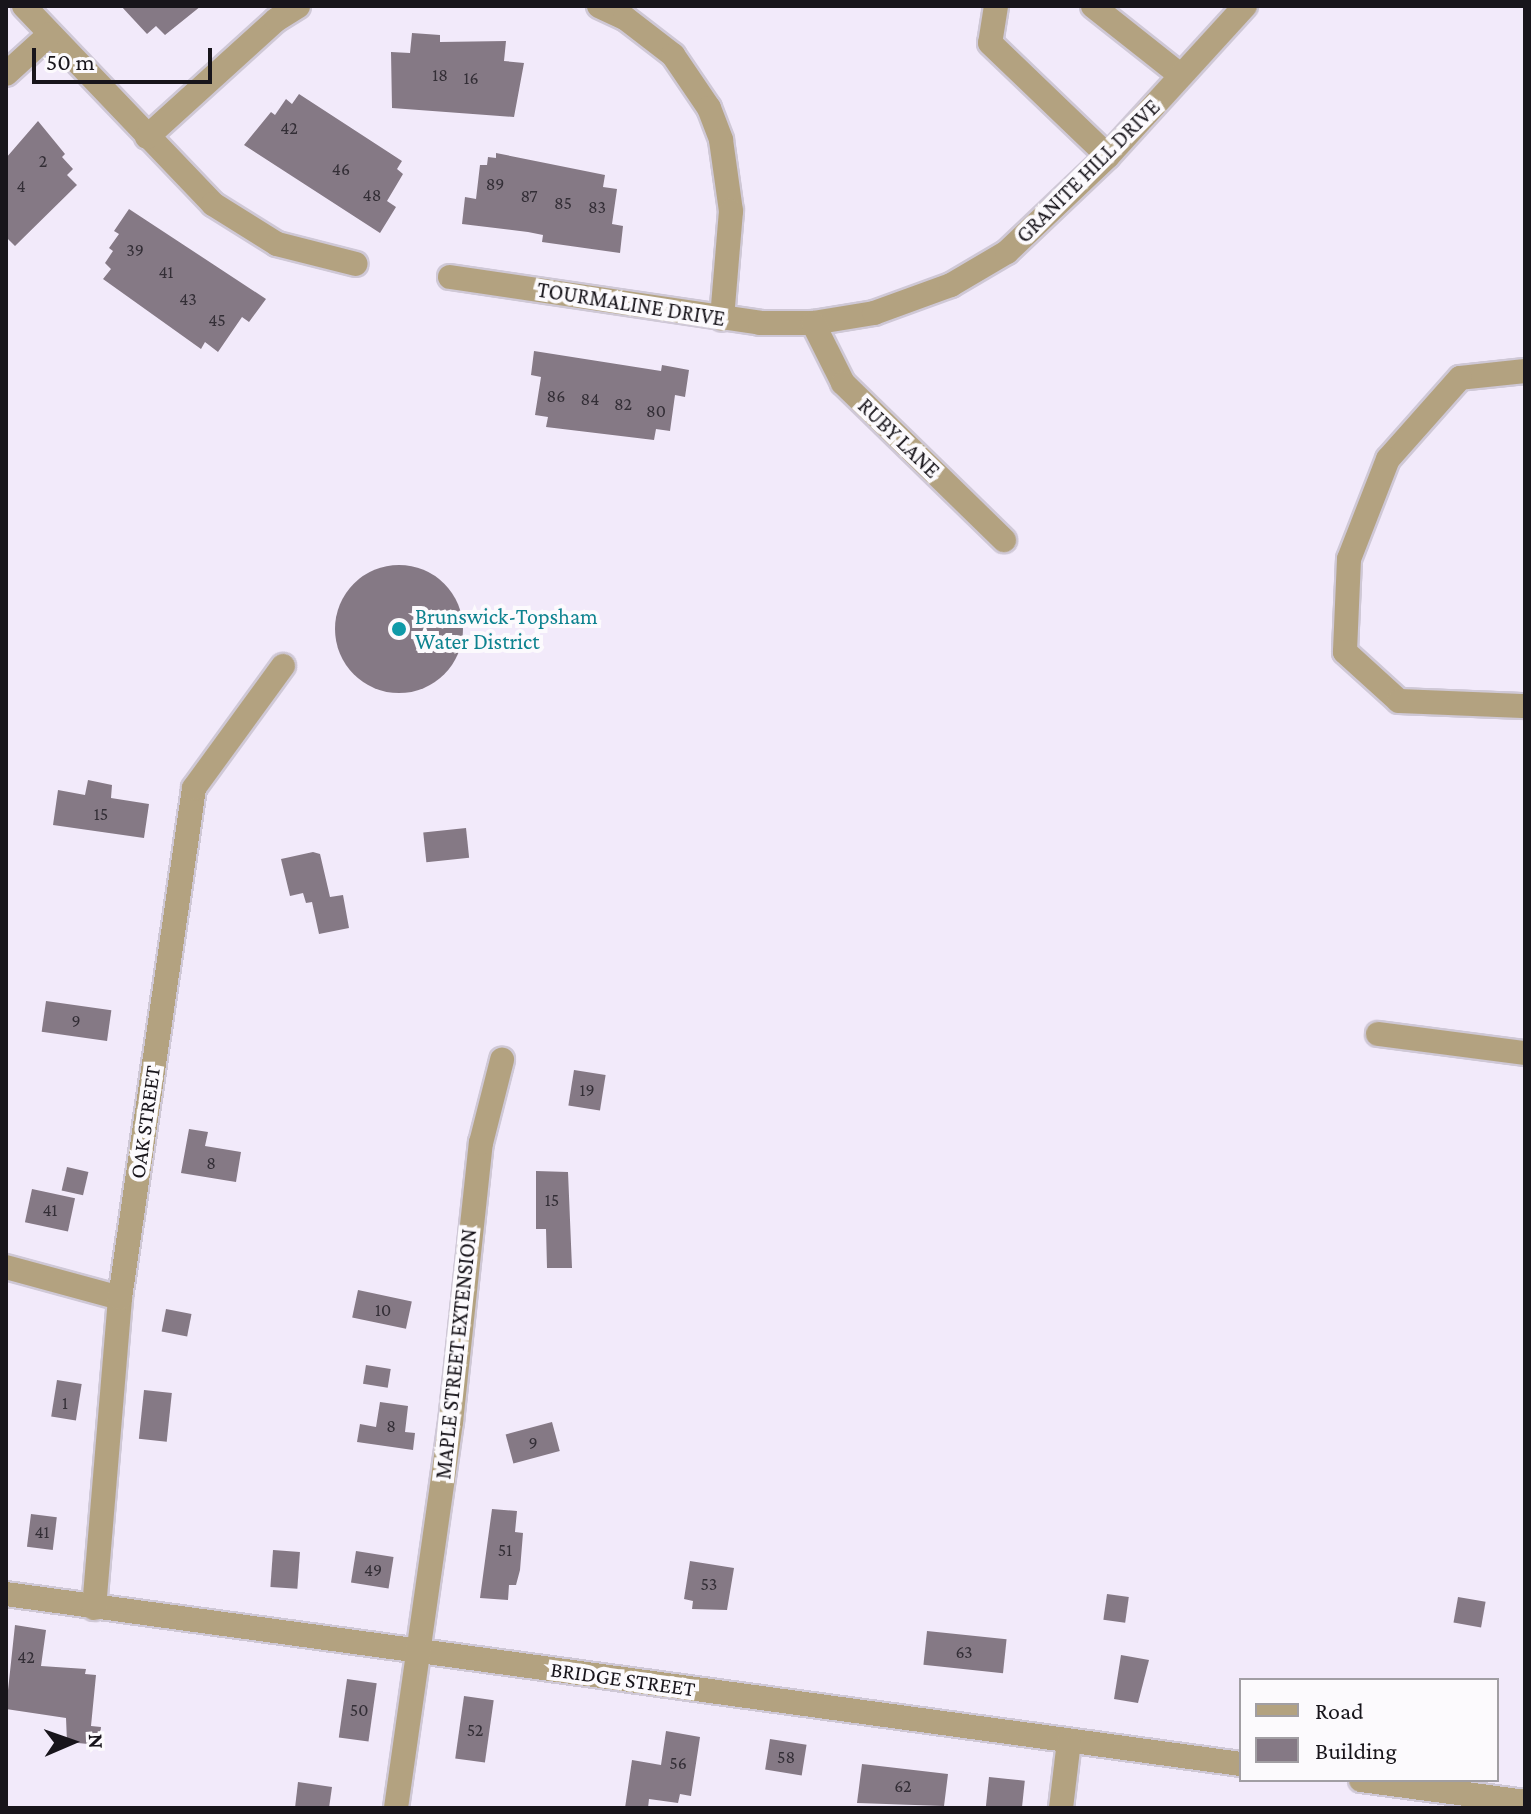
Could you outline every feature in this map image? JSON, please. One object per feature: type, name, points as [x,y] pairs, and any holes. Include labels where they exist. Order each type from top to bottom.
[{"type":"street","points":[[24,6],[213,204],[277,244],[356,264]]},
{"type":"street","points":[[147,137],[276,20],[298,6]]},
{"type":"street","points":[[599,6],[625,18],[673,55],[691,78],[717,129],[731,211],[722,319]]},
{"type":"street","points":[[996,6],[990,43],[1108,156]]},
{"type":"street","points":[[1093,6],[1180,75]]},
{"type":"street","name":"GRANITE HILL DRIVE","points":[[813,323],[874,313],[951,285],[1007,252],[1108,156],[1245,6]]},
{"type":"street","points":[[6,74],[50,34]]},
{"type":"street","name":"TOURMALINE DRIVE","points":[[450,277],[722,319],[813,323]]},
{"type":"street","name":"RUBY LANE","points":[[813,323],[843,383],[1004,540]]},
{"type":"street","points":[[1525,371],[1460,378],[1388,459],[1349,559],[1345,652],[1399,701],[1525,706]]},
{"type":"street","name":"OAK STREET","points":[[94,1608],[120,1298],[194,788],[283,666]]},
{"type":"street","points":[[1378,1034],[1525,1053]]},
{"type":"street","name":"MAPLE STREET EXTENSION","points":[[396,1808],[451,1422],[481,1143],[502,1060]]},
{"type":"street","points":[[6,1267],[120,1298]]},
{"type":"street","name":"BRIDGE STREET","points":[[6,1594],[1239,1764]]},
{"type":"street","points":[[1061,1808],[1069,1741]]},
{"type":"street","points":[[1376,1782],[1525,1802]]},
{"type":"building","points":[[121,6],[201,6],[165,35],[156,26],[147,34]]},
{"type":"building","points":[[412,33],[440,35],[440,42],[506,41],[504,61],[524,63],[514,117],[392,108],[391,52],[410,53]]},
{"type":"building","points":[[299,94],[402,161],[397,169],[403,174],[387,201],[396,207],[380,233],[244,145],[271,112],[275,115],[286,99],[292,104]]},
{"type":"building","points":[[38,121],[65,154],[62,157],[73,169],[67,175],[77,185],[15,246],[6,237],[6,158]]},
{"type":"building","points":[[496,153],[605,175],[603,187],[617,189],[612,224],[623,226],[620,253],[542,242],[543,235],[528,232],[462,224],[465,197],[476,199],[480,165],[487,165],[488,157],[496,158]]},
{"type":"building","points":[[129,209],[266,299],[249,322],[242,317],[218,352],[205,342],[201,349],[103,279],[111,269],[105,263],[113,251],[109,248],[119,234],[114,231]]},
{"type":"building","points":[[534,351],[661,371],[662,365],[689,370],[685,397],[675,395],[670,431],[656,429],[654,440],[546,427],[548,417],[535,415],[541,377],[531,375]]},
{"type":"building","name":"Brunswick-Topsham Water District","points":[[399,565],[424,569],[445,583],[459,604],[463,629],[459,654],[445,675],[424,689],[399,693],[374,689],[353,675],[339,654],[335,629],[339,604],[353,583],[374,569]]},
{"type":"building","points":[[88,780],[112,785],[111,798],[149,804],[144,838],[53,825],[58,790],[85,795]]},
{"type":"building","points":[[466,828],[469,858],[426,862],[423,832]]},
{"type":"building","points":[[313,852],[320,854],[330,897],[343,895],[349,928],[319,934],[312,902],[306,903],[303,893],[290,896],[281,859]]},
{"type":"building","points":[[46,1001],[111,1010],[107,1041],[42,1032]]},
{"type":"building","points":[[574,1070],[606,1075],[600,1111],[568,1106]]},
{"type":"building","points":[[189,1129],[208,1132],[205,1146],[241,1152],[236,1182],[181,1173]]},
{"type":"building","points":[[67,1167],[88,1172],[83,1195],[62,1190]]},
{"type":"building","points":[[536,1171],[568,1172],[572,1268],[547,1268],[546,1229],[536,1229]]},
{"type":"building","points":[[32,1189],[75,1198],[68,1231],[25,1222]]},
{"type":"building","points":[[358,1290],[412,1301],[406,1329],[352,1317]]},
{"type":"building","points":[[166,1309],[192,1314],[187,1337],[162,1332]]},
{"type":"building","points":[[366,1365],[391,1369],[388,1388],[363,1384]]},
{"type":"building","points":[[57,1380],[82,1384],[76,1420],[51,1417]]},
{"type":"building","points":[[144,1390],[172,1393],[167,1442],[139,1439]]},
{"type":"building","points":[[380,1402],[408,1406],[405,1432],[415,1433],[413,1450],[357,1442],[360,1424],[376,1427]]},
{"type":"building","points":[[552,1422],[560,1451],[513,1463],[506,1434]]},
{"type":"building","points":[[492,1509],[517,1511],[515,1532],[523,1533],[520,1570],[516,1585],[509,1585],[508,1600],[480,1598]]},
{"type":"building","points":[[31,1514],[57,1517],[53,1550],[27,1547]]},
{"type":"building","points":[[273,1550],[300,1552],[297,1589],[270,1587]]},
{"type":"building","points":[[356,1551],[394,1557],[389,1589],[351,1583]]},
{"type":"building","points":[[690,1561],[734,1568],[727,1610],[692,1609],[693,1601],[684,1599]]},
{"type":"building","points":[[1107,1594],[1129,1597],[1125,1623],[1103,1620]]},
{"type":"building","points":[[1458,1597],[1486,1602],[1481,1627],[1453,1623]]},
{"type":"building","points":[[15,1625],[46,1630],[41,1666],[86,1669],[85,1674],[96,1675],[91,1726],[101,1727],[99,1745],[67,1742],[66,1718],[6,1709]]},
{"type":"building","points":[[927,1631],[1007,1639],[1003,1673],[923,1665]]},
{"type":"building","points":[[1121,1655],[1149,1660],[1138,1703],[1114,1699]]},
{"type":"building","points":[[347,1679],[377,1683],[368,1742],[339,1737]]},
{"type":"building","points":[[464,1696],[494,1700],[485,1763],[455,1758]]},
{"type":"building","points":[[666,1731],[700,1737],[691,1796],[680,1794],[678,1803],[649,1799],[648,1808],[625,1808],[632,1760],[661,1765]]},
{"type":"building","points":[[770,1739],[807,1745],[802,1775],[765,1770]]},
{"type":"building","points":[[862,1764],[948,1774],[944,1806],[857,1803]]},
{"type":"building","points":[[989,1777],[1025,1781],[1022,1808],[986,1808]]},
{"type":"building","points":[[298,1782],[332,1787],[329,1808],[295,1808]]},
{"type":"place","name":"Brunswick-Topsham Water District","points":[[399,629]]}]
